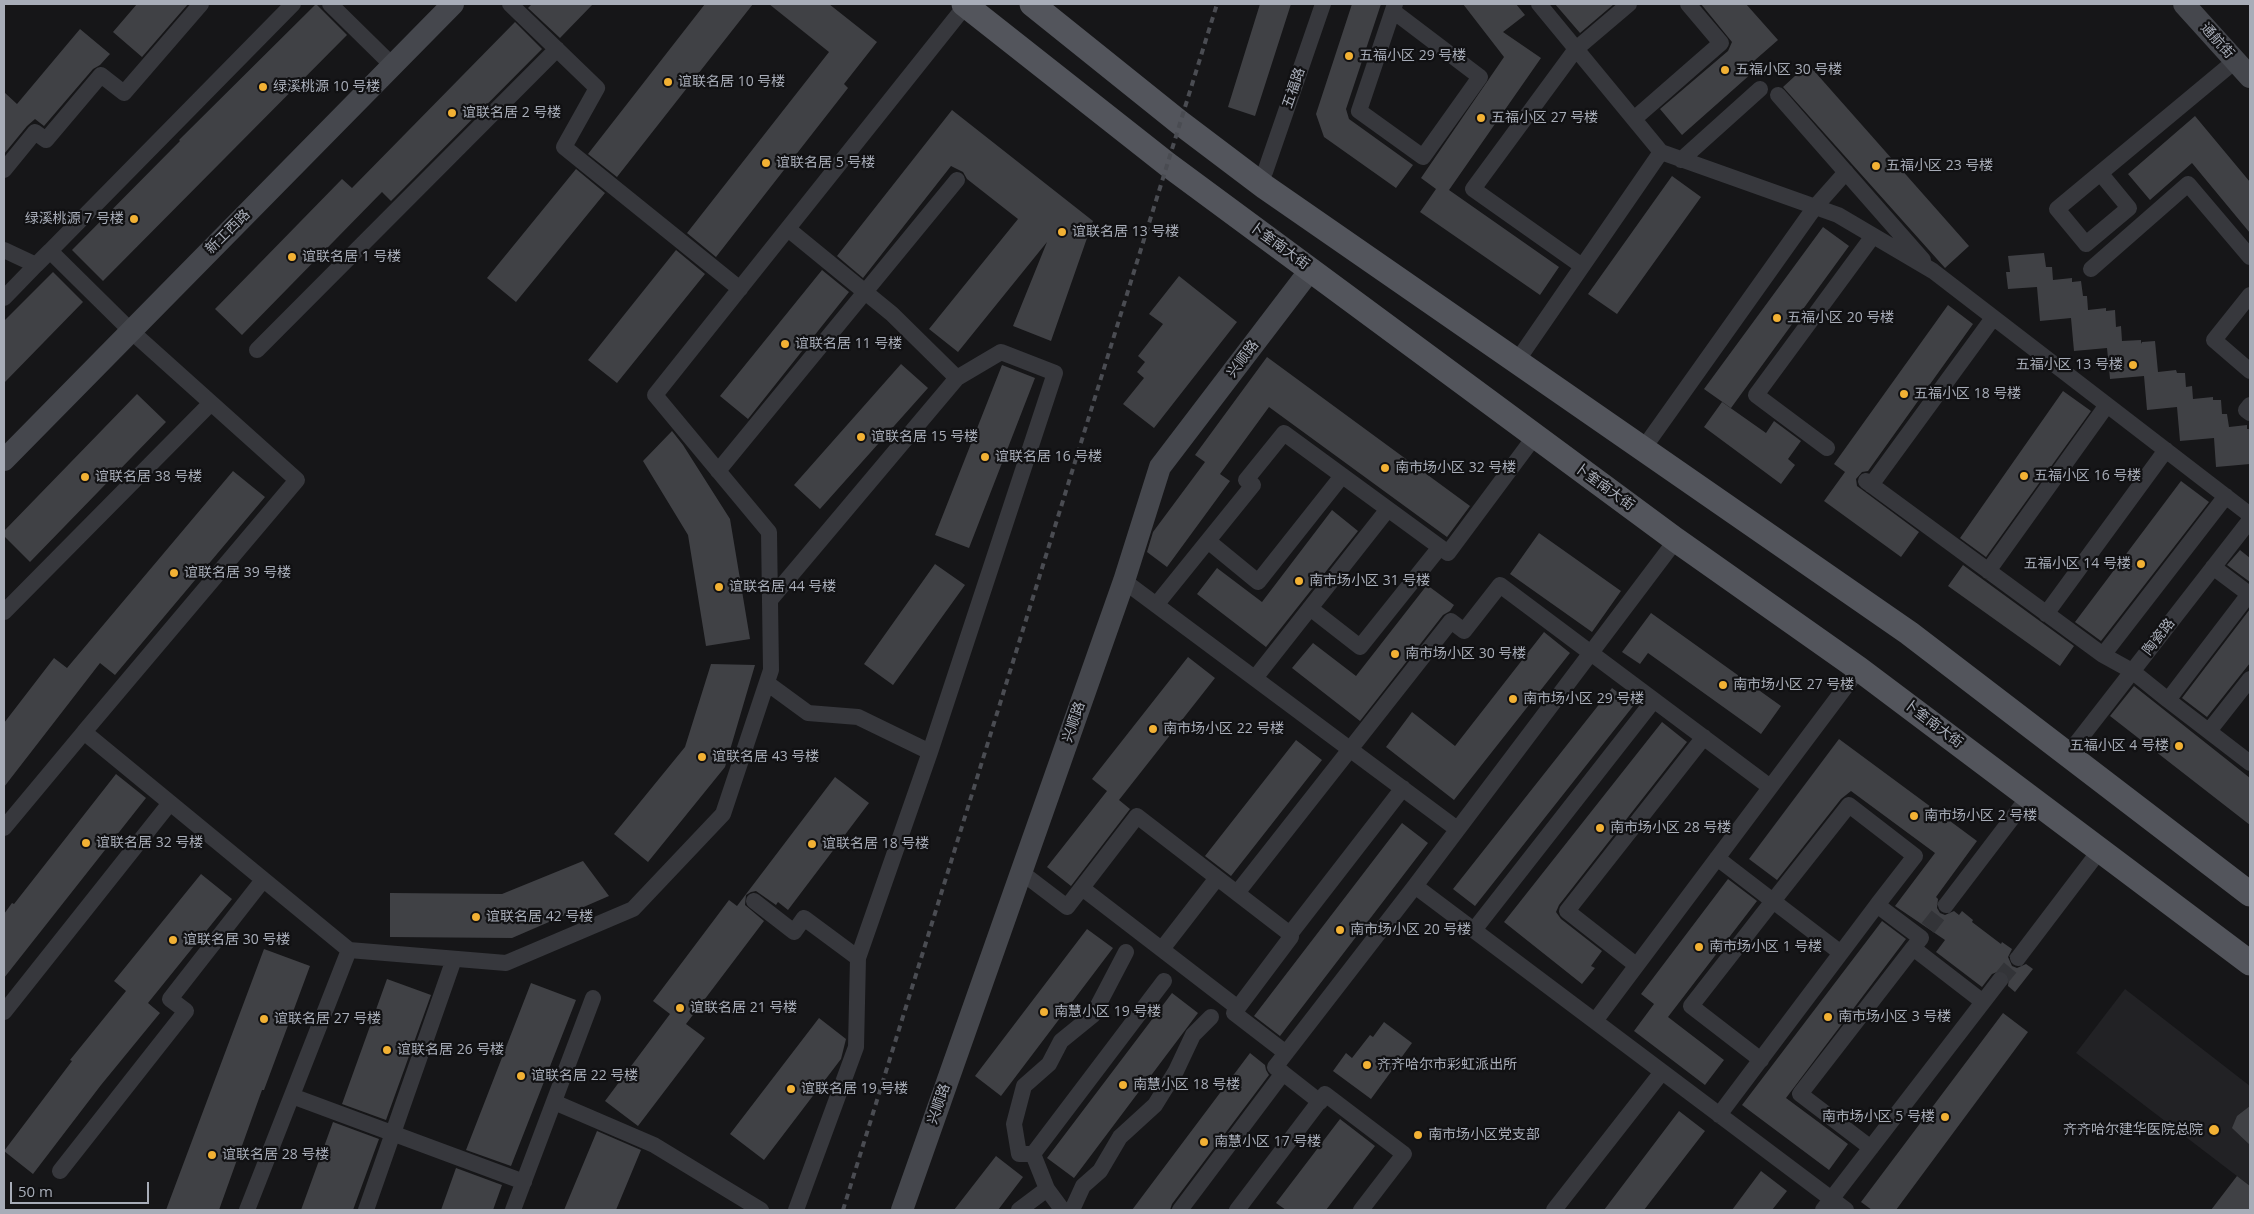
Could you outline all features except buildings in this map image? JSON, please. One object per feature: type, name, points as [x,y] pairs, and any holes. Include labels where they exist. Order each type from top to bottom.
[{"type":"main road","points":[[1032,4],[1179,122],[1265,187],[1909,633],[2250,894]]},
{"type":"main road","name":"卜奎南大街","points":[[965,5],[1167,164],[1676,540],[1859,669],[2250,963]]},
{"type":"street","points":[[4,170],[35,132],[46,140],[101,75],[124,93],[201,4]]},
{"type":"street","points":[[4,298],[293,4]]},
{"type":"street","points":[[330,4],[392,65]]},
{"type":"street","name":"新工西路","points":[[4,460],[453,4]]},
{"type":"street","points":[[510,4],[597,88],[564,147],[740,289]]},
{"type":"street","name":"五福路","points":[[1265,172],[1323,4]]},
{"type":"street","points":[[1582,266],[1473,189],[1576,49],[1629,4]]},
{"type":"street","points":[[1634,119],[1721,43],[1688,4]]},
{"type":"street","name":"通航街","points":[[2184,4],[2243,69]]},
{"type":"street","points":[[84,732],[349,950],[506,963],[633,909],[724,814],[771,670],[769,532],[655,395],[965,5]]},
{"type":"street","points":[[1544,6],[1576,49],[1661,152],[1838,215],[1932,271],[2250,515]]},
{"type":"street","points":[[1394,8],[1480,77],[1423,157],[1359,111],[1394,8]]},
{"type":"street","points":[[257,350],[557,49]]},
{"type":"street","points":[[2101,174],[2243,69]]},
{"type":"street","points":[[1681,160],[1760,89]]},
{"type":"street","points":[[1778,95],[1932,271]]},
{"type":"street","points":[[1517,361],[1661,152]]},
{"type":"street","points":[[1643,449],[1815,207],[1846,172]]},
{"type":"street","points":[[718,471],[956,180]]},
{"type":"street","points":[[2091,268],[2188,184],[2250,258]]},
{"type":"street","points":[[788,228],[892,314],[957,378]]},
{"type":"street","points":[[1827,448],[1756,395],[1873,236]]},
{"type":"street","points":[[4,250],[36,265]]},
{"type":"street","points":[[4,828],[297,480],[131,331],[50,251]]},
{"type":"street","name":"兴顺路","points":[[902,1210],[1124,581],[1160,468],[1311,269]]},
{"type":"street","points":[[2250,294],[2214,340],[2250,370]]},
{"type":"street","points":[[1994,318],[1868,483],[2103,655],[2132,671],[2250,763]]},
{"type":"street","points":[[770,600],[957,378],[1001,352],[1055,373],[930,752],[858,958],[856,1047],[796,1210]]},
{"type":"street","points":[[4,612],[212,403]]},
{"type":"street","points":[[1988,571],[2107,405]]},
{"type":"street","points":[[2250,405],[2246,410],[2250,413]]},
{"type":"street","points":[[1156,605],[1253,485],[1246,480],[1284,433],[1448,553],[1535,436]]},
{"type":"street","points":[[2046,614],[2166,450]]},
{"type":"street","points":[[1208,542],[1258,582],[1342,476]]},
{"type":"street","points":[[2103,655],[2226,496]]},
{"type":"street","points":[[1255,678],[1388,509]]},
{"type":"street","name":"陶瓷路","points":[[2068,754],[2250,520]]},
{"type":"street","points":[[1320,1102],[1275,1067],[1415,886],[1676,540]]},
{"type":"street","points":[[1310,608],[1360,648],[1440,547]]},
{"type":"street","points":[[2168,700],[2249,594],[2213,567]]},
{"type":"street","points":[[1124,581],[1457,829]]},
{"type":"street","points":[[1237,893],[1451,620],[1464,631],[1500,585],[1770,787]]},
{"type":"street","points":[[1595,1021],[1859,669]]},
{"type":"street","points":[[2209,731],[2250,679]]},
{"type":"street","points":[[767,683],[808,713],[858,717],[930,752]]},
{"type":"street","points":[[1474,930],[1654,700]]},
{"type":"street","points":[[1636,965],[1567,911],[1704,737]]},
{"type":"street","points":[[1021,872],[1067,907],[1137,816],[1290,934],[1403,788]]},
{"type":"street","points":[[1946,905],[2029,796]]},
{"type":"street","points":[[4,1012],[170,803]]},
{"type":"street","points":[[1719,1115],[1915,856],[1849,805],[1691,1006],[1760,1060]]},
{"type":"street","points":[[2018,958],[2100,850]]},
{"type":"street","points":[[1717,858],[1841,953]]},
{"type":"street","points":[[1162,949],[1217,878]]},
{"type":"street","points":[[60,1171],[186,1011],[170,999],[263,880]]},
{"type":"street","points":[[1415,886],[1719,1115],[1828,1205],[1846,1210]]},
{"type":"street","points":[[1082,888],[1238,1008]]},
{"type":"street","points":[[754,901],[794,932],[804,918],[858,958]]},
{"type":"street","points":[[1877,905],[1921,938],[1983,1002]]},
{"type":"street","points":[[1286,1053],[1234,1013],[1291,937]]},
{"type":"street","points":[[1871,1148],[1800,1094],[1921,938]]},
{"type":"street","points":[[247,1210],[349,950]]},
{"type":"street","points":[[1032,1154],[1019,1154],[1014,1124],[1024,1086],[1050,1064],[1061,1041],[1093,1015],[1126,952]]},
{"type":"street","points":[[366,1210],[454,959]]},
{"type":"street","points":[[1828,1205],[2000,980]]},
{"type":"street","points":[[1032,1154],[1164,981]]},
{"type":"street","points":[[513,1210],[594,998]]},
{"type":"street","points":[[1032,1154],[1047,1189],[1066,1210],[1083,1186],[1100,1171],[1120,1137],[1155,1105],[1176,1071],[1193,1035],[1211,1017]]},
{"type":"street","points":[[1554,1210],[1662,1072]]},
{"type":"street","points":[[1180,1210],[1283,1074]]},
{"type":"street","points":[[1237,1210],[1325,1094],[1404,1154],[1361,1210]]},
{"type":"street","points":[[292,1096],[524,1182]]},
{"type":"street","points":[[554,1102],[654,1145],[761,1210]]},
{"type":"street","points":[[1019,1210],[1047,1189]]},
{"type":"shaded area","name":"齐齐哈尔建华医院总院","points":[[2125,989],[2250,1086],[2250,1186],[2076,1053]]},
{"type":"tunnel","points":[[1928,928],[1946,905]]},
{"type":"tunnel","points":[[2000,980],[2018,958]]},
{"type":"railway","points":[[843,1210],[1217,4]]},
{"type":"place","name":"五福小区 29 号楼","points":[[1349,56]]},
{"type":"place","name":"五福小区 30 号楼","points":[[1725,70]]},
{"type":"place","name":"谊联名居 10 号楼","points":[[668,82]]},
{"type":"place","name":"绿溪桃源 10 号楼","points":[[263,87]]},
{"type":"place","name":"谊联名居 2 号楼","points":[[452,113]]},
{"type":"place","name":"五福小区 27 号楼","points":[[1481,118]]},
{"type":"place","name":"谊联名居 5 号楼","points":[[766,163]]},
{"type":"place","name":"五福小区 23 号楼","points":[[1876,166]]},
{"type":"place","name":"绿溪桃源 7 号楼","points":[[134,219]]},
{"type":"place","name":"谊联名居 13 号楼","points":[[1062,232]]},
{"type":"place","name":"谊联名居 1 号楼","points":[[292,257]]},
{"type":"place","name":"五福小区 20 号楼","points":[[1777,318]]},
{"type":"place","name":"谊联名居 11 号楼","points":[[785,344]]},
{"type":"place","name":"五福小区 13 号楼","points":[[2133,365]]},
{"type":"place","name":"五福小区 18 号楼","points":[[1904,394]]},
{"type":"place","name":"谊联名居 15 号楼","points":[[861,437]]},
{"type":"place","name":"谊联名居 16 号楼","points":[[985,457]]},
{"type":"place","name":"南市场小区 32 号楼","points":[[1385,468]]},
{"type":"place","name":"五福小区 16 号楼","points":[[2024,476]]},
{"type":"place","name":"谊联名居 38 号楼","points":[[85,477]]},
{"type":"place","name":"五福小区 14 号楼","points":[[2141,564]]},
{"type":"place","name":"谊联名居 39 号楼","points":[[174,573]]},
{"type":"place","name":"南市场小区 31 号楼","points":[[1299,581]]},
{"type":"place","name":"谊联名居 44 号楼","points":[[719,587]]},
{"type":"place","name":"南市场小区 30 号楼","points":[[1395,654]]},
{"type":"place","name":"南市场小区 27 号楼","points":[[1723,685]]},
{"type":"place","name":"南市场小区 29 号楼","points":[[1513,699]]},
{"type":"place","name":"南市场小区 22 号楼","points":[[1153,729]]},
{"type":"place","name":"五福小区 4 号楼","points":[[2179,746]]},
{"type":"place","name":"谊联名居 43 号楼","points":[[702,757]]},
{"type":"place","name":"南市场小区 2 号楼","points":[[1914,816]]},
{"type":"place","name":"南市场小区 28 号楼","points":[[1600,828]]},
{"type":"place","name":"谊联名居 32 号楼","points":[[86,843]]},
{"type":"place","name":"谊联名居 18 号楼","points":[[812,844]]},
{"type":"place","name":"谊联名居 42 号楼","points":[[476,917]]},
{"type":"place","name":"南市场小区 20 号楼","points":[[1340,930]]},
{"type":"place","name":"谊联名居 30 号楼","points":[[173,940]]},
{"type":"place","name":"南市场小区 1 号楼","points":[[1699,947]]},
{"type":"place","name":"谊联名居 21 号楼","points":[[680,1008]]},
{"type":"place","name":"南慧小区 19 号楼","points":[[1044,1012]]},
{"type":"place","name":"南市场小区 3 号楼","points":[[1828,1017]]},
{"type":"place","name":"谊联名居 27 号楼","points":[[264,1019]]},
{"type":"place","name":"谊联名居 26 号楼","points":[[387,1050]]},
{"type":"place","name":"齐齐哈尔市彩虹派出所","points":[[1367,1065]]},
{"type":"place","name":"谊联名居 22 号楼","points":[[521,1076]]},
{"type":"place","name":"南慧小区 18 号楼","points":[[1123,1085]]},
{"type":"place","name":"谊联名居 19 号楼","points":[[791,1089]]},
{"type":"place","name":"南市场小区 5 号楼","points":[[1945,1117]]},
{"type":"place","name":"齐齐哈尔建华医院总院","points":[[2214,1130]]},
{"type":"place","name":"南市场小区党支部","points":[[1418,1135]]},
{"type":"place","name":"南慧小区 17 号楼","points":[[1204,1142]]},
{"type":"place","name":"谊联名居 28 号楼","points":[[212,1155]]}]
